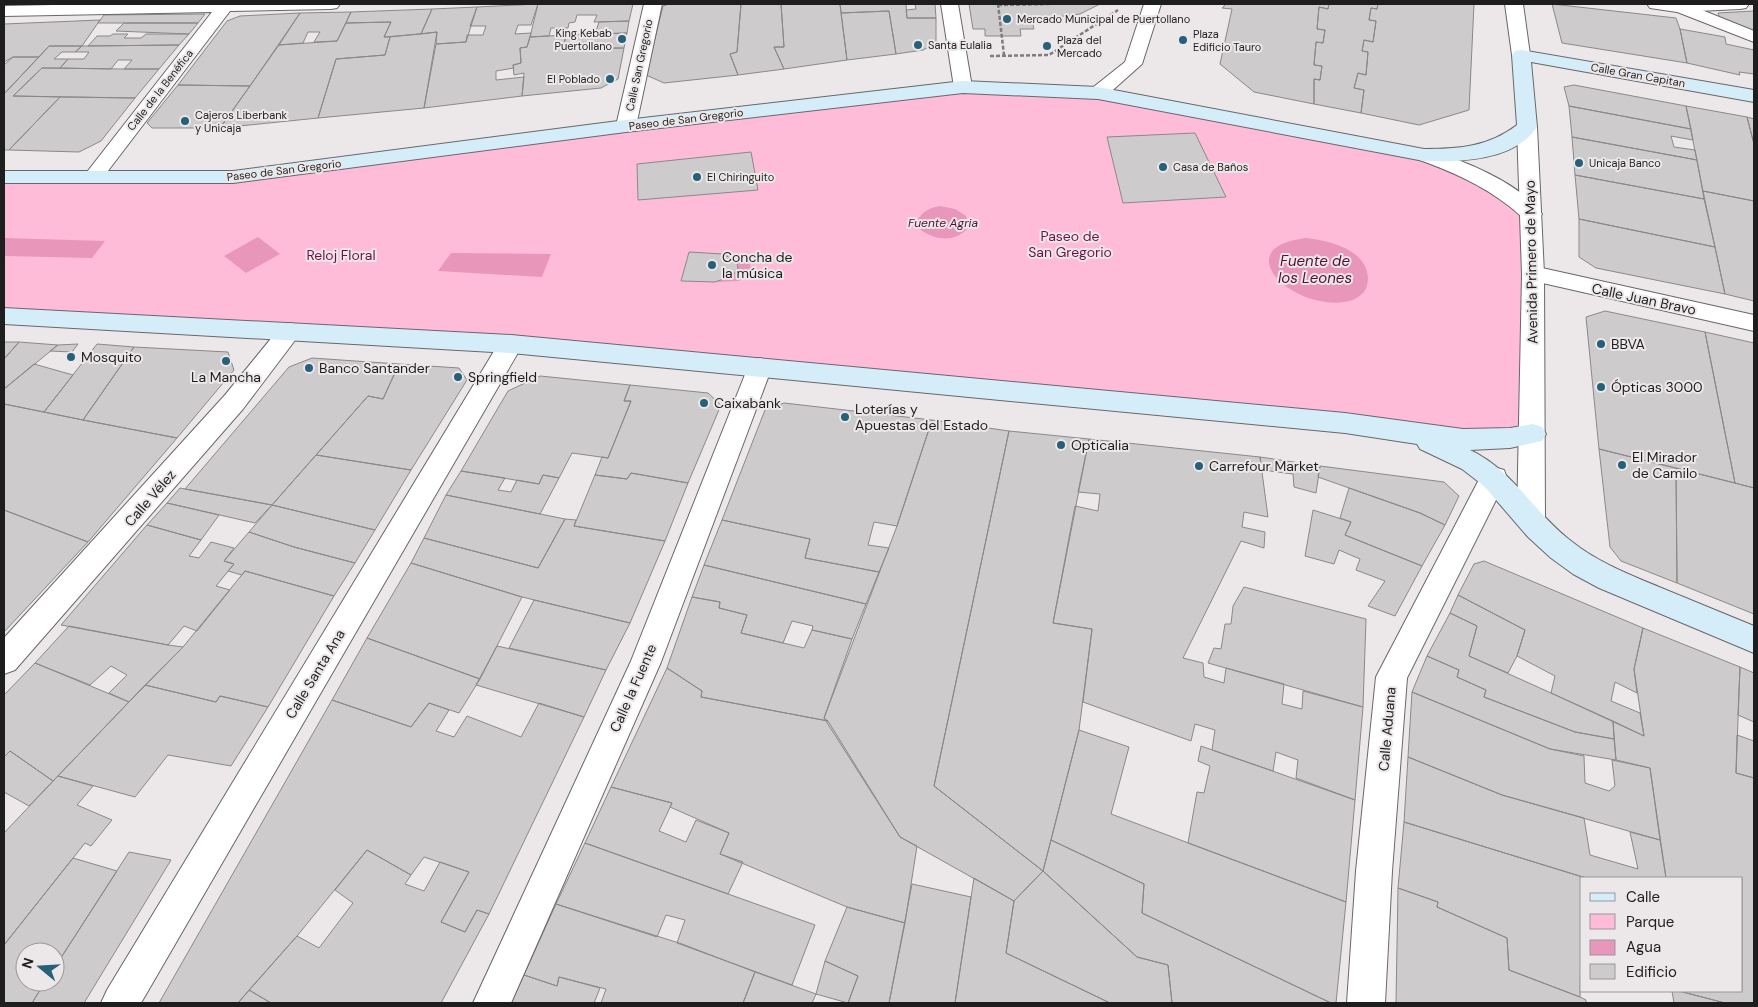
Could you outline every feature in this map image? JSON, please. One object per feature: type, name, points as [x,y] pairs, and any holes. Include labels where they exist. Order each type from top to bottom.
[{"type":"main road","name":"Calle Gran Capitan","points":[[1521,55],[1754,96]]},
{"type":"main road","name":"Avenida Primero de Mayo","points":[[1521,55],[1527,127]]},
{"type":"main road","name":"Paseo de San Gregorio","points":[[4,177],[233,177],[626,126],[963,87],[1098,93],[1424,155],[1461,154],[1488,150],[1510,141],[1527,127]]},
{"type":"main road","points":[[4,316],[511,344],[1092,401],[1346,423],[1402,432],[1494,440],[1533,434]]},
{"type":"main road","points":[[1402,432],[1471,462],[1494,478],[1531,520],[1561,550],[1609,579],[1754,640]]},
{"type":"street","points":[[4,11],[332,4]]},
{"type":"street","name":"Calle San Gregorio","points":[[626,126],[653,4]]},
{"type":"street","points":[[949,4],[963,87]]},
{"type":"street","name":"Avenida Primero de Mayo","points":[[1514,4],[1521,55]]},
{"type":"street","points":[[1656,4],[1740,4]]},
{"type":"street","name":"Calle de la Benéfica","points":[[94,176],[226,5]]},
{"type":"street","points":[[1675,5],[1754,37]]},
{"type":"street","points":[[1098,93],[1133,64],[1150,10]]},
{"type":"street","name":"Avenida Primero de Mayo","points":[[1527,127],[1533,274],[1531,520]]},
{"type":"street","name":"Paseo de San Gregorio","points":[[1424,155],[1485,179],[1515,198],[1531,214]]},
{"type":"street","name":"Calle Juan Bravo","points":[[1533,274],[1754,323]]},
{"type":"street","name":"Calle Vélez","points":[[4,660],[234,402],[290,332]]},
{"type":"street","name":"Calle Santa Ana","points":[[120,1003],[511,344]]},
{"type":"street","name":"Calle la Fuente","points":[[492,1003],[646,662],[760,367]]},
{"type":"street","name":"Calle Aduana","points":[[1366,1003],[1374,871],[1392,677],[1494,478]]},
{"type":"path","points":[[1004,56],[998,5],[1049,4]]},
{"type":"path","points":[[957,56],[1049,55],[1118,10],[1150,10]]},
{"type":"green space","name":"Paseo de San Gregorio","points":[[963,87],[1098,93],[1424,155],[1531,214],[1522,437],[290,331],[4,316],[4,177],[233,177]]},
{"type":"water","name":"Fuente Agria","points":[[940,206],[955,209],[966,216],[969,226],[964,232],[953,238],[940,238],[921,230],[918,219],[920,216],[928,210]]},
{"type":"water","points":[[258,237],[280,254],[246,273],[224,256]]},
{"type":"water","points":[[4,238],[105,241],[92,258],[4,256]]},
{"type":"water","name":"Fuente de los Leones","points":[[1306,238],[1335,244],[1353,253],[1361,260],[1366,268],[1368,278],[1364,292],[1355,299],[1342,302],[1328,302],[1299,294],[1286,287],[1276,277],[1270,267],[1269,260],[1271,254],[1280,245]]},
{"type":"water","points":[[451,253],[551,254],[542,277],[438,271]]},
{"type":"water","points":[[723,254],[736,255],[750,264],[751,270],[739,281],[715,282],[732,276],[738,269],[737,262]]},
{"type":"building","points":[[538,4],[531,25],[518,25],[515,34],[531,33],[527,47],[520,48],[521,63],[513,65],[514,68],[496,71],[496,80],[524,77],[522,96],[424,108],[436,44],[466,42],[467,35],[483,35],[486,26],[470,26],[477,7]]},
{"type":"building","points":[[538,4],[633,4],[629,21],[594,22],[597,15],[577,15],[575,22],[569,23],[568,28],[551,28],[549,36],[530,37]]},
{"type":"building","points":[[669,4],[741,4],[737,52],[730,54],[738,75],[664,83],[646,75],[663,6]]},
{"type":"building","points":[[741,4],[781,4],[784,47],[774,47],[784,69],[738,75],[730,54],[737,52]]},
{"type":"building","points":[[781,4],[840,4],[847,60],[784,69],[774,47],[784,47]]},
{"type":"building","points":[[840,4],[906,4],[907,18],[936,18],[936,43],[923,50],[896,54],[889,11],[841,13]]},
{"type":"building","points":[[915,4],[935,4],[936,18],[907,18],[906,10],[916,9]]},
{"type":"building","name":"Mercado Municipal de Puertollano","points":[[969,4],[1100,4],[1080,14],[1032,20],[1034,29],[1020,29],[1021,36],[985,36],[985,29],[973,29]]},
{"type":"building","points":[[1226,4],[1329,4],[1328,9],[1319,7],[1317,29],[1325,30],[1323,43],[1316,42],[1314,65],[1322,66],[1320,80],[1314,79],[1314,104],[1254,92],[1220,64],[1232,9],[1222,8]]},
{"type":"building","points":[[1329,4],[1378,4],[1377,9],[1371,8],[1369,20],[1376,21],[1373,42],[1364,40],[1362,51],[1368,52],[1366,75],[1358,73],[1354,88],[1364,90],[1361,113],[1314,104],[1314,79],[1320,80],[1322,66],[1314,65],[1316,42],[1323,43],[1325,30],[1317,29],[1319,7],[1328,9]]},
{"type":"building","points":[[1378,4],[1474,4],[1469,110],[1419,125],[1361,113],[1364,90],[1354,88],[1358,73],[1366,75],[1368,52],[1362,51],[1364,40],[1373,42],[1376,21],[1369,20],[1371,8],[1377,9]]},
{"type":"building","points":[[1552,4],[1676,18],[1687,63],[1562,43]]},
{"type":"building","points":[[477,7],[466,42],[436,44],[437,32],[421,34],[432,9]]},
{"type":"building","points":[[432,9],[421,34],[384,37],[391,22],[346,23],[351,12]]},
{"type":"building","points":[[889,11],[896,54],[847,60],[841,13]]},
{"type":"building","points":[[1754,11],[1754,33],[1721,21],[1718,13]]},
{"type":"building","points":[[351,12],[337,41],[314,42],[320,32],[308,32],[303,43],[279,45],[300,13]]},
{"type":"building","points":[[300,13],[250,86],[178,85],[227,21],[240,16]]},
{"type":"building","points":[[205,14],[198,23],[98,23],[104,15]]},
{"type":"building","points":[[100,20],[82,46],[49,46],[39,57],[13,57],[4,62],[4,24]]},
{"type":"building","points":[[629,21],[627,33],[595,34],[599,22]]},
{"type":"building","points":[[391,22],[384,37],[390,37],[385,55],[336,59],[318,118],[220,128],[279,45],[337,41],[346,23]]},
{"type":"building","points":[[124,23],[198,23],[189,34],[116,31]]},
{"type":"building","points":[[1680,29],[1725,37],[1726,44],[1754,50],[1754,74],[1739,72],[1740,75],[1687,63]]},
{"type":"building","points":[[437,32],[424,108],[318,118],[336,59],[385,55],[390,37]]},
{"type":"building","points":[[627,33],[624,48],[588,48],[590,43],[578,42],[577,48],[563,49],[566,35]]},
{"type":"building","points":[[113,34],[128,34],[124,38],[141,38],[146,34],[189,34],[179,45],[88,46],[97,36],[110,36]]},
{"type":"building","points":[[566,35],[563,49],[624,48],[618,79],[601,88],[522,96],[524,73],[514,75],[513,65],[521,63],[520,48],[527,47],[530,37]]},
{"type":"building","points":[[179,45],[159,69],[124,69],[132,60],[118,60],[111,69],[60,68],[68,59],[84,59],[89,52],[75,52],[82,46]]},
{"type":"building","points":[[49,46],[82,46],[75,52],[62,52],[54,59],[68,59],[60,68],[42,68],[13,96],[60,97],[9,150],[4,150],[4,94]]},
{"type":"building","points":[[13,57],[39,57],[4,94],[4,65]]},
{"type":"building","points":[[42,68],[159,69],[135,98],[13,96]]},
{"type":"building","points":[[178,85],[250,86],[220,128],[152,128],[147,123]]},
{"type":"building","points":[[1574,85],[1686,106],[1691,129],[1569,106],[1564,87]]},
{"type":"building","points":[[60,97],[135,98],[101,141],[79,152],[9,150]]},
{"type":"building","points":[[1569,106],[1691,129],[1693,140],[1671,136],[1674,147],[1695,150],[1697,160],[1572,137]]},
{"type":"building","points":[[1686,106],[1747,117],[1754,144],[1754,201],[1703,191]]},
{"type":"building","points":[[1747,117],[1754,119],[1754,144]]},
{"type":"building","name":"Casa de Baños","points":[[1195,133],[1226,197],[1123,203],[1107,137]]},
{"type":"building","points":[[1572,137],[1697,160],[1704,199],[1575,175]]},
{"type":"building","name":"El Chiringuito","points":[[751,152],[758,190],[638,200],[637,164]]},
{"type":"building","points":[[1575,175],[1704,199],[1715,247],[1579,219]]},
{"type":"building","points":[[1703,191],[1754,201],[1754,301],[1725,294]]},
{"type":"building","points":[[1579,219],[1715,247],[1725,294],[1596,268],[1579,257]]},
{"type":"building","name":"Concha de la música","points":[[689,252],[723,254],[737,262],[738,269],[732,276],[715,282],[681,281]]},
{"type":"building","points":[[1605,311],[1705,332],[1735,483],[1599,449],[1586,317]]},
{"type":"building","points":[[1705,332],[1754,343],[1754,488],[1735,483]]},
{"type":"building","points":[[4,342],[19,342],[4,359]]},
{"type":"building","points":[[19,342],[58,345],[4,389],[4,359]]},
{"type":"building","points":[[78,344],[72,352],[50,351],[58,345]]},
{"type":"building","points":[[97,344],[134,347],[83,420],[44,412]]},
{"type":"building","points":[[134,347],[228,352],[234,370],[177,438],[83,420]]},
{"type":"building","points":[[312,358],[399,364],[383,399],[368,396],[272,505],[185,489],[289,367]]},
{"type":"building","points":[[34,364],[73,375],[44,412],[4,404],[4,389]]},
{"type":"building","points":[[399,364],[459,368],[467,380],[411,470],[316,455],[368,396],[383,399]]},
{"type":"building","points":[[540,376],[630,385],[624,401],[631,401],[608,458],[572,453],[559,478],[543,475],[539,484],[461,471],[508,391]]},
{"type":"building","points":[[630,385],[708,393],[721,405],[688,483],[631,473],[627,479],[595,475],[602,457],[608,458],[631,401],[624,401]]},
{"type":"building","points":[[784,403],[932,420],[897,526],[874,522],[868,545],[889,548],[879,572],[805,558],[810,539],[722,520],[765,410]]},
{"type":"building","points":[[4,404],[177,438],[88,542],[4,510]]},
{"type":"building","points":[[932,420],[1009,431],[934,786],[1043,871],[1014,901],[900,837],[824,718],[897,526]]},
{"type":"building","points":[[1009,431],[1089,439],[1053,623],[1092,629],[1079,730],[1043,871],[934,786]]},
{"type":"building","points":[[1089,439],[1260,457],[1268,517],[1244,512],[1242,527],[1265,532],[1264,548],[1241,541],[1183,658],[1203,663],[1204,677],[1224,683],[1226,668],[1284,684],[1282,704],[1302,709],[1303,691],[1363,707],[1355,800],[1296,778],[1298,760],[1276,752],[1273,771],[1212,750],[1215,730],[1195,724],[1191,741],[1083,702],[1092,629],[1053,623],[1075,506],[1098,511],[1100,494],[1078,492]]},
{"type":"building","points":[[1599,449],[1676,468],[1677,583],[1621,561],[1610,547]]},
{"type":"building","points":[[316,455],[411,470],[375,530],[272,505]]},
{"type":"building","points":[[1260,457],[1320,466],[1316,493],[1294,487],[1293,474],[1262,470]]},
{"type":"building","points":[[1320,466],[1444,482],[1459,496],[1445,525],[1420,513],[1318,477]]},
{"type":"building","points":[[1676,468],[1754,488],[1754,614],[1677,583]]},
{"type":"building","points":[[461,471],[505,478],[498,490],[511,492],[517,480],[539,484],[543,475],[559,478],[540,514],[446,495]]},
{"type":"building","points":[[631,473],[688,483],[665,541],[574,526],[595,475],[627,479]]},
{"type":"building","points":[[180,488],[272,505],[255,523],[167,503]]},
{"type":"building","points":[[1349,488],[1420,513],[1445,525],[1422,566],[1345,535],[1351,522],[1340,518]]},
{"type":"building","points":[[446,495],[565,519],[538,568],[424,538]]},
{"type":"building","points":[[167,503],[219,515],[201,540],[147,525]]},
{"type":"building","points":[[272,505],[375,530],[355,563],[294,547],[249,532]]},
{"type":"building","points":[[4,510],[88,542],[4,632]]},
{"type":"building","points":[[1313,510],[1351,522],[1345,535],[1422,566],[1395,616],[1368,606],[1385,581],[1356,570],[1360,559],[1339,550],[1334,564],[1305,556]]},
{"type":"building","points":[[565,519],[576,520],[574,526],[665,541],[630,623],[522,597],[411,563],[424,538],[538,568]]},
{"type":"building","points":[[722,520],[810,539],[805,558],[879,572],[866,604],[704,565]]},
{"type":"building","points":[[147,525],[201,540],[189,556],[199,558],[211,542],[234,548],[224,561],[234,564],[216,586],[230,590],[197,631],[184,626],[168,645],[61,625]]},
{"type":"building","points":[[249,532],[294,547],[355,563],[334,596],[245,571],[242,575],[228,571],[234,564],[224,561]]},
{"type":"building","points":[[1484,561],[1643,628],[1634,669],[1637,693],[1615,682],[1611,701],[1640,713],[1644,736],[1551,693],[1555,676],[1517,656],[1525,630],[1458,595],[1474,564]]},
{"type":"building","points":[[411,563],[522,597],[480,679],[367,638]]},
{"type":"building","points":[[704,565],[866,604],[852,639],[812,630],[813,626],[792,621],[783,643],[741,633],[747,615],[719,608],[720,602],[692,597]]},
{"type":"building","points":[[245,571],[334,596],[268,707],[220,696],[216,702],[145,685],[183,647]]},
{"type":"building","points":[[1244,587],[1366,619],[1363,707],[1208,663],[1214,648],[1221,649],[1225,624],[1231,624],[1233,606]]},
{"type":"building","points":[[1458,595],[1525,630],[1517,656],[1508,673],[1469,656],[1477,626],[1450,613]]},
{"type":"building","points":[[692,597],[720,602],[719,608],[747,615],[741,633],[804,648],[812,630],[852,639],[824,718],[828,721],[701,697],[702,691],[667,668]]},
{"type":"building","points":[[534,600],[630,623],[606,670],[509,648]]},
{"type":"building","points":[[1450,613],[1477,626],[1469,656],[1613,721],[1614,739],[1575,732],[1484,697],[1486,690],[1457,677],[1459,670],[1427,656]]},
{"type":"building","points":[[69,626],[183,647],[129,702],[109,693],[127,675],[111,666],[90,685],[35,663]]},
{"type":"building","points":[[1643,628],[1740,667],[1736,773],[1754,778],[1754,1003],[1725,1003],[1683,992],[1743,992],[1743,877],[1666,877],[1650,768],[1616,760],[1613,721],[1644,736],[1634,669]]},
{"type":"building","points":[[367,638],[480,679],[459,713],[429,703],[411,727],[332,700]]},
{"type":"building","points":[[497,646],[606,670],[584,717],[476,685]]},
{"type":"building","points":[[1427,656],[1459,670],[1457,677],[1486,690],[1484,697],[1575,732],[1614,739],[1616,760],[1550,749],[1412,692]]},
{"type":"building","points":[[35,663],[129,702],[53,781],[10,751],[4,757],[4,695]]},
{"type":"building","points":[[1740,667],[1754,673],[1754,722],[1738,715]]},
{"type":"building","points":[[667,668],[702,691],[701,697],[828,721],[900,837],[917,846],[905,923],[847,907],[720,854],[729,833],[670,807],[672,803],[611,787]]},
{"type":"building","points":[[145,685],[216,702],[220,696],[268,707],[231,766],[168,755],[135,797],[58,776]]},
{"type":"building","points":[[1412,692],[1550,749],[1584,756],[1585,783],[1609,791],[1615,786],[1612,760],[1650,768],[1660,840],[1502,795],[1408,757]]},
{"type":"building","points":[[332,700],[411,727],[429,703],[449,710],[436,731],[454,737],[467,716],[521,737],[539,703],[584,717],[489,914],[477,910],[465,932],[441,922],[469,872],[424,857],[411,875],[367,850],[297,936],[238,1003],[159,1003]]},
{"type":"building","points":[[1079,730],[1129,747],[1111,814],[1346,902],[1336,1003],[1331,1003],[1142,913],[1144,884],[1051,840]]},
{"type":"building","points":[[1737,735],[1754,741],[1754,778],[1736,773]]},
{"type":"building","points":[[1201,746],[1355,800],[1346,902],[1188,843],[1197,792],[1204,793],[1210,766],[1198,761]]},
{"type":"building","points":[[10,751],[53,781],[29,806],[4,792],[4,757]]},
{"type":"building","points":[[1408,757],[1502,795],[1584,818],[1590,855],[1638,869],[1630,832],[1660,840],[1666,877],[1583,877],[1404,822]]},
{"type":"building","points":[[58,776],[93,786],[77,805],[112,820],[91,846],[85,843],[4,945],[4,833]]},
{"type":"building","points":[[611,787],[672,803],[659,831],[686,842],[696,820],[729,833],[720,854],[743,862],[728,894],[585,843]]},
{"type":"building","points":[[1404,822],[1583,877],[1580,877],[1580,997],[1509,970],[1507,938],[1437,907],[1438,902],[1398,888]]},
{"type":"building","points":[[1051,840],[1144,884],[1142,913],[1331,1003],[1172,1003],[1168,965],[1137,957],[1043,871]]},
{"type":"building","points":[[585,843],[815,925],[792,985],[677,943],[685,920],[666,915],[657,937],[556,904]]},
{"type":"building","points":[[367,850],[411,875],[405,884],[424,891],[440,862],[469,872],[441,922],[465,932],[477,910],[489,914],[441,1003],[271,1003],[249,990],[297,936],[319,948],[353,903],[335,890]]},
{"type":"building","points":[[129,852],[171,860],[84,1003],[32,1003],[39,992],[65,992],[65,951]]},
{"type":"building","points":[[73,858],[117,871],[65,952],[65,942],[15,942],[15,992],[39,992],[32,1003],[4,1003],[4,945]]},
{"type":"building","points":[[1043,871],[1137,957],[1168,965],[1172,1003],[1110,1003],[1006,953],[1014,901]]},
{"type":"building","points":[[974,878],[1014,901],[1006,953],[1110,1003],[955,1003]]},
{"type":"building","points":[[912,884],[971,897],[955,1003],[889,1003]]},
{"type":"building","points":[[1398,888],[1438,902],[1437,907],[1507,938],[1509,970],[1580,997],[1586,1000],[1586,1003],[1396,1003]]},
{"type":"building","points":[[556,904],[682,944],[755,972],[743,1003],[601,1003],[606,989],[559,977],[557,986],[524,975]]},
{"type":"building","points":[[847,907],[905,923],[889,1003],[848,1003],[858,976],[825,961]]},
{"type":"building","points":[[825,961],[858,976],[848,1003],[816,994]]},
{"type":"building","points":[[755,972],[816,994],[812,1003],[743,1003]]},
{"type":"building","points":[[524,975],[557,986],[559,977],[600,988],[594,1003],[511,1003]]},
{"type":"building","points":[[249,990],[271,1003],[238,1003]]},
{"type":"building","points":[[1672,992],[1683,992],[1725,1003],[1674,1003]]},
{"type":"place","name":"Mercado Municipal de Puertollano","points":[[1007,19]]},
{"type":"place","name":"King Kebab Puertollano","points":[[622,39]]},
{"type":"place","name":"Plaza Edificio Tauro","points":[[1183,40]]},
{"type":"place","name":"Santa Eulalia","points":[[918,45]]},
{"type":"place","name":"Plaza del Mercado","points":[[1047,46]]},
{"type":"place","name":"El Poblado","points":[[610,79]]},
{"type":"place","name":"Cajeros Liberbank y Unicaja","points":[[185,121]]},
{"type":"place","name":"Unicaja Banco","points":[[1579,163]]},
{"type":"place","name":"Casa de Baños","points":[[1163,167]]},
{"type":"place","name":"El Chiringuito","points":[[697,177]]},
{"type":"place","name":"Concha de la música","points":[[712,265]]},
{"type":"place","name":"BBVA","points":[[1601,344]]},
{"type":"place","name":"Mosquito","points":[[71,357]]},
{"type":"place","name":"La Mancha","points":[[226,361]]},
{"type":"place","name":"Banco Santander","points":[[309,368]]},
{"type":"place","name":"Springfield","points":[[458,377]]},
{"type":"place","name":"Ópticas 3000","points":[[1601,387]]},
{"type":"place","name":"Caixabank","points":[[704,403]]},
{"type":"place","name":"Loterías y Apuestas del Estado","points":[[845,417]]},
{"type":"place","name":"Opticalia","points":[[1061,445]]},
{"type":"place","name":"El Mirador de Camilo","points":[[1622,465]]},
{"type":"place","name":"Carrefour Market","points":[[1199,466]]},
{"type":"park label","name":"Reloj Floral","points":[[341,255]]}]
